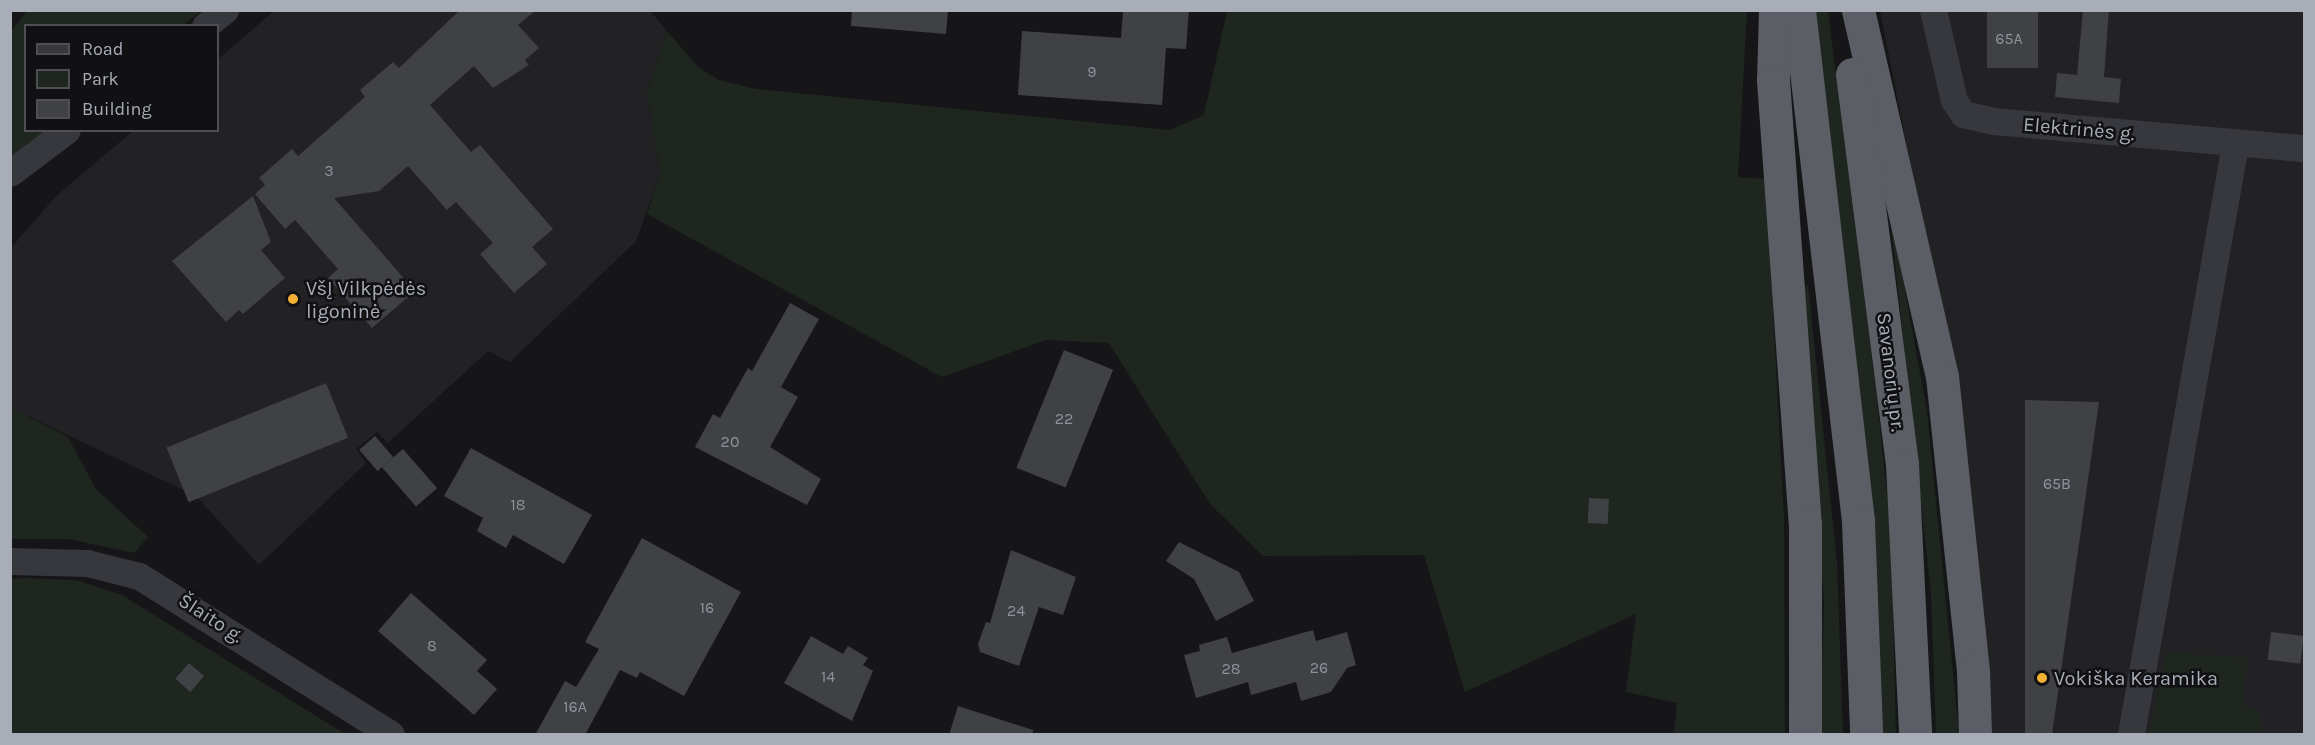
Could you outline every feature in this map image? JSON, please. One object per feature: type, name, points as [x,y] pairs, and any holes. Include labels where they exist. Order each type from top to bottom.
[{"type":"highway","points":[[1776,10],[1773,80],[1805,524],[1805,735]]},
{"type":"highway","points":[[1799,10],[1858,521],[1866,735]]},
{"type":"highway","name":"Savanorių pr.","points":[[1846,10],[1902,464],[1915,735]]},
{"type":"highway","points":[[1858,10],[1942,376],[1973,671],[1975,735]]},
{"type":"street","points":[[208,24],[225,10]]},
{"type":"street","name":"Elektrinės g.","points":[[1933,10],[1954,100],[1963,114],[1993,122],[2304,148]]},
{"type":"street","points":[[10,173],[64,132]]},
{"type":"street","points":[[2131,735],[2235,144]]},
{"type":"street","name":"Šlaito g.","points":[[10,561],[87,563],[139,576],[391,735]]},
{"type":"shaded area","name":"VšĮ Vilkpėdės ligoninė","points":[[274,11],[650,11],[667,31],[647,91],[660,175],[636,241],[510,362],[488,351],[388,443],[377,432],[356,449],[366,463],[259,565],[196,496],[11,408],[11,248],[56,196],[132,132],[219,132],[219,58]]},
{"type":"shaded area","points":[[1880,11],[2304,11],[2304,734],[1987,734],[1948,353]]},
{"type":"green space","points":[[27,11],[202,11],[184,24],[24,24],[24,132],[45,132],[11,158],[11,31]]},
{"type":"green space","points":[[1227,11],[1747,11],[1738,177],[1766,179],[1784,519],[1785,734],[1674,734],[1677,703],[1626,692],[1636,614],[1465,692],[1424,555],[1263,556],[1210,504],[1109,343],[1046,340],[942,377],[647,214],[660,175],[647,91],[667,31],[699,68],[719,80],[756,89],[1170,130],[1204,115]]},
{"type":"green space","points":[[1816,11],[1828,11],[1877,400],[1891,531],[1896,734],[1882,734]]},
{"type":"green space","points":[[1888,197],[1927,411],[1959,734],[1936,734],[1931,594]]},
{"type":"green space","points":[[1808,284],[1837,563],[1843,734],[1820,734],[1824,605],[1804,289]]},
{"type":"green space","points":[[11,408],[68,437],[96,489],[148,537],[134,553],[69,539],[11,539]]},
{"type":"green space","points":[[11,579],[76,580],[122,595],[345,734],[11,734]]},
{"type":"green space","points":[[2166,652],[2248,658],[2242,705],[2261,713],[2262,734],[2149,734]]},
{"type":"building","points":[[460,10],[536,10],[518,25],[539,48],[525,60],[529,65],[493,88],[474,66],[430,105],[471,152],[480,145],[553,229],[532,247],[547,264],[514,293],[480,254],[493,243],[456,202],[447,210],[408,166],[379,191],[334,198],[415,291],[372,328],[328,278],[338,269],[295,220],[285,229],[255,194],[265,185],[259,178],[292,149],[298,156],[365,97],[360,90],[393,62],[399,68]]},
{"type":"building","points":[[852,10],[948,10],[946,34],[851,26]]},
{"type":"building","points":[[1123,10],[1189,10],[1186,49],[1166,48],[1162,105],[1018,95],[1022,31],[1121,38]]},
{"type":"building","points":[[1987,10],[2038,10],[2038,68],[1987,68]]},
{"type":"building","points":[[2083,10],[2109,10],[2104,77],[2121,79],[2119,103],[2055,97],[2057,73],[2077,75]]},
{"type":"building","points":[[253,196],[271,242],[261,250],[285,278],[243,314],[239,310],[226,322],[172,261]]},
{"type":"building","points":[[790,303],[819,319],[781,387],[798,397],[770,447],[821,479],[807,505],[695,447],[713,414],[720,418],[748,368],[752,371]]},
{"type":"building","points":[[1064,350],[1113,370],[1066,488],[1016,468]]},
{"type":"building","points":[[326,383],[348,438],[189,502],[167,447]]},
{"type":"building","points":[[2025,400],[2099,402],[2052,735],[2025,735]]},
{"type":"building","points":[[375,436],[393,457],[378,471],[359,450]]},
{"type":"building","points":[[471,448],[592,515],[564,564],[513,535],[506,548],[477,531],[483,518],[444,496]]},
{"type":"building","points":[[403,449],[437,488],[416,507],[382,467]]},
{"type":"building","points":[[1589,498],[1609,499],[1608,524],[1588,523]]},
{"type":"building","points":[[642,538],[741,592],[684,696],[640,672],[637,678],[620,670],[585,735],[535,735],[565,681],[576,687],[599,649],[585,642]]},
{"type":"building","points":[[1179,542],[1239,572],[1254,601],[1216,621],[1194,579],[1166,561]]},
{"type":"building","points":[[1011,550],[1076,577],[1063,615],[1039,607],[1019,666],[980,652],[978,644],[986,622],[990,623]]},
{"type":"building","points":[[411,593],[487,660],[477,671],[497,689],[474,715],[378,631]]},
{"type":"building","points":[[1313,630],[1316,641],[1347,632],[1356,665],[1347,668],[1331,692],[1301,701],[1296,682],[1251,695],[1248,682],[1196,698],[1184,655],[1200,651],[1199,645],[1227,637],[1232,653]]},
{"type":"building","points":[[2271,632],[2304,636],[2300,664],[2268,660]]},
{"type":"building","points":[[811,636],[843,654],[848,646],[868,658],[863,665],[873,671],[852,721],[784,683]]},
{"type":"building","points":[[189,663],[204,676],[190,692],[175,679]]},
{"type":"building","points":[[958,706],[1033,730],[1032,735],[949,735]]},
{"type":"place","name":"VšĮ Vilkpėdės ligoninė","points":[[293,299]]},
{"type":"place","name":"Vokiška Keramika","points":[[2042,678]]}]
